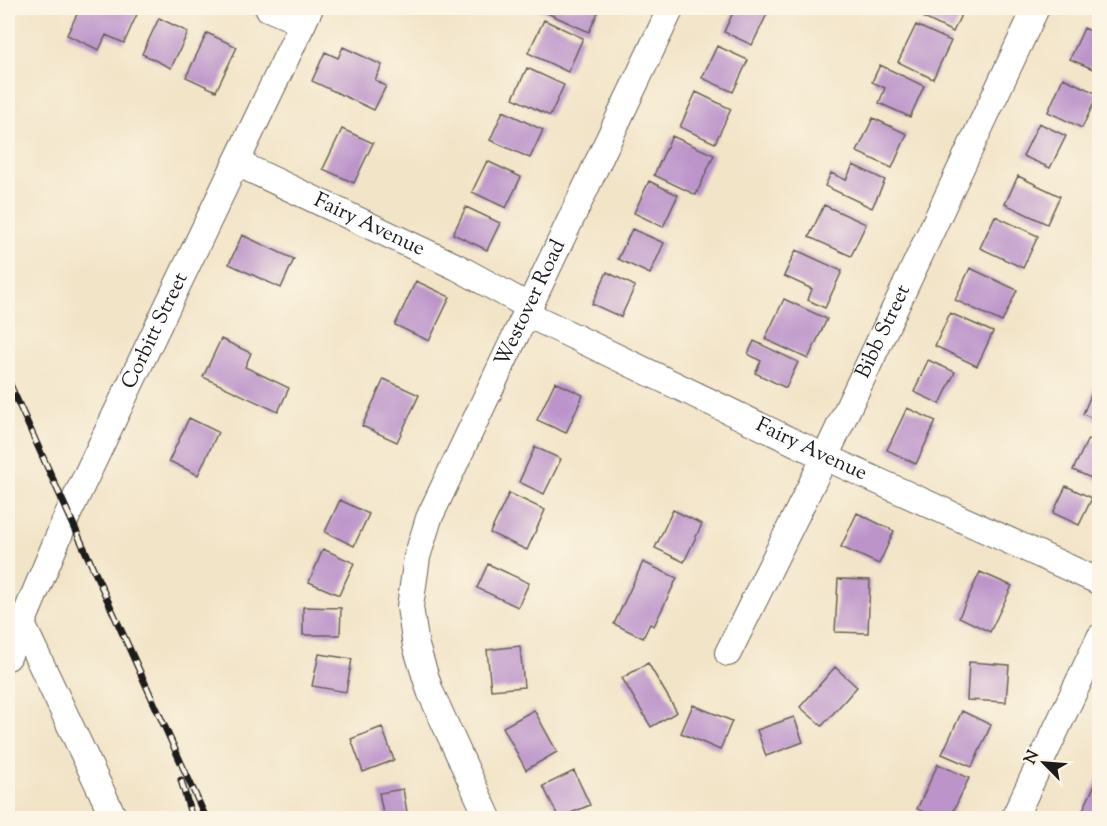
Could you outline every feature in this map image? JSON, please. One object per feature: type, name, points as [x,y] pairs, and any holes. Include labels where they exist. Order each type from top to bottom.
[{"type":"street","points":[[268,8],[306,15]]},
{"type":"street","name":"Westover Road","points":[[488,819],[430,691],[416,646],[410,607],[417,557],[429,518],[671,8]]},
{"type":"street","name":"Bibb Street","points":[[728,653],[825,457],[1036,8]]},
{"type":"street","name":"Corbitt Street","points":[[8,657],[68,514],[306,15]]},
{"type":"street","name":"Fairy Avenue","points":[[237,163],[457,267],[528,310],[825,457],[1100,582]]},
{"type":"street","points":[[22,624],[114,819]]},
{"type":"street","points":[[1014,819],[1100,637]]},
{"type":"building","points":[[80,8],[129,8],[138,12],[124,43],[106,35],[99,50],[67,35]]},
{"type":"building","points":[[536,8],[600,8],[589,32]]},
{"type":"building","points":[[735,8],[754,8],[767,14],[752,45],[724,32]]},
{"type":"building","points":[[929,8],[964,8],[953,32],[924,18]]},
{"type":"building","points":[[1095,8],[1100,8],[1100,20],[1091,16]]},
{"type":"building","points":[[159,18],[188,32],[171,68],[142,54]]},
{"type":"building","points":[[544,20],[583,38],[568,72],[528,53]]},
{"type":"building","points":[[916,25],[951,41],[933,79],[898,62]]},
{"type":"building","points":[[1084,28],[1100,35],[1100,72],[1070,59]]},
{"type":"building","points":[[207,33],[237,47],[216,91],[186,77]]},
{"type":"building","points":[[717,46],[748,60],[733,92],[702,78]]},
{"type":"building","points":[[343,47],[382,65],[375,80],[386,86],[374,110],[312,81],[325,52],[338,58]]},
{"type":"building","points":[[880,65],[924,86],[910,117],[879,103],[885,88],[872,82]]},
{"type":"building","points":[[527,68],[564,85],[550,116],[513,98]]},
{"type":"building","points":[[1063,78],[1098,94],[1082,128],[1048,112]]},
{"type":"building","points":[[696,92],[731,109],[715,143],[680,127]]},
{"type":"building","points":[[503,111],[543,130],[530,158],[490,140]]},
{"type":"building","points":[[873,118],[907,134],[892,168],[857,152]]},
{"type":"building","points":[[1039,123],[1066,136],[1050,168],[1023,156]]},
{"type":"building","points":[[342,129],[373,143],[354,183],[323,169]]},
{"type":"building","points":[[672,136],[714,155],[696,195],[654,175]]},
{"type":"building","points":[[487,161],[521,177],[506,208],[472,192]]},
{"type":"building","points":[[853,165],[885,180],[872,208],[825,186],[831,173],[846,180]]},
{"type":"building","points":[[1018,176],[1060,196],[1047,224],[1005,204]]},
{"type":"building","points":[[649,181],[678,195],[663,227],[634,213]]},
{"type":"building","points":[[824,205],[866,224],[851,256],[809,237]]},
{"type":"building","points":[[466,207],[500,223],[487,250],[453,234]]},
{"type":"building","points":[[995,216],[1038,236],[1023,268],[980,248]]},
{"type":"building","points":[[632,229],[664,243],[650,274],[618,259]]},
{"type":"building","points":[[242,235],[294,259],[281,288],[229,264]]},
{"type":"building","points":[[796,250],[842,271],[825,308],[808,300],[812,289],[784,276]]},
{"type":"building","points":[[970,268],[1017,290],[1002,322],[955,300]]},
{"type":"building","points":[[607,272],[635,286],[621,317],[592,304]]},
{"type":"building","points":[[416,281],[450,297],[429,341],[395,325]]},
{"type":"building","points":[[784,299],[827,319],[808,359],[765,339]]},
{"type":"building","points":[[950,313],[993,332],[977,366],[935,346]]},
{"type":"building","points":[[221,339],[251,353],[245,367],[289,388],[278,412],[203,377]]},
{"type":"building","points":[[754,341],[798,362],[786,388],[755,373],[761,361],[748,354]]},
{"type":"building","points":[[928,360],[955,372],[940,404],[914,392]]},
{"type":"building","points":[[384,379],[419,395],[397,442],[362,426]]},
{"type":"building","points":[[555,382],[583,395],[566,433],[537,420]]},
{"type":"building","points":[[1096,383],[1100,384],[1100,422],[1083,414]]},
{"type":"building","points":[[907,408],[936,421],[916,464],[887,450]]},
{"type":"building","points":[[189,418],[218,432],[198,475],[169,461]]},
{"type":"building","points":[[1088,439],[1100,444],[1100,482],[1073,470]]},
{"type":"building","points":[[535,447],[561,459],[544,494],[519,482]]},
{"type":"building","points":[[1066,486],[1092,498],[1079,525],[1053,513]]},
{"type":"building","points":[[509,493],[545,510],[527,550],[490,533]]},
{"type":"building","points":[[340,500],[369,514],[354,546],[325,532]]},
{"type":"building","points":[[673,510],[702,524],[684,562],[655,548]]},
{"type":"building","points":[[857,513],[894,531],[879,564],[841,547]]},
{"type":"building","points":[[323,549],[354,563],[339,595],[309,582]]},
{"type":"building","points":[[643,562],[677,578],[654,626],[650,624],[643,638],[614,624]]},
{"type":"building","points":[[488,564],[529,583],[518,607],[477,588]]},
{"type":"building","points":[[980,572],[1012,586],[990,632],[959,617]]},
{"type":"building","points":[[838,579],[870,580],[868,633],[835,632]]},
{"type":"building","points":[[303,607],[341,608],[340,635],[303,635]]},
{"type":"building","points":[[520,646],[524,687],[491,690],[487,650]]},
{"type":"building","points":[[319,654],[352,659],[346,692],[312,686]]},
{"type":"building","points":[[969,662],[1009,665],[1006,702],[967,700]]},
{"type":"building","points":[[648,663],[677,712],[651,727],[622,678]]},
{"type":"building","points":[[835,667],[857,687],[822,726],[800,707]]},
{"type":"building","points":[[693,705],[732,721],[720,750],[681,733]]},
{"type":"building","points":[[534,710],[557,752],[526,770],[503,727]]},
{"type":"building","points":[[962,711],[991,725],[972,767],[942,754]]},
{"type":"building","points":[[794,717],[803,742],[766,756],[757,730]]},
{"type":"building","points":[[382,727],[394,760],[363,772],[351,739]]},
{"type":"building","points":[[938,764],[969,778],[950,818],[937,818],[917,809]]},
{"type":"building","points":[[574,771],[590,805],[559,818],[543,786]]},
{"type":"building","points":[[1100,774],[1100,818],[1091,818],[1081,814]]},
{"type":"building","points":[[403,789],[408,818],[384,818],[379,793]]},
{"type":"railway","points":[[8,380],[206,818]]},
{"type":"railway","points":[[181,780],[192,818]]}]
